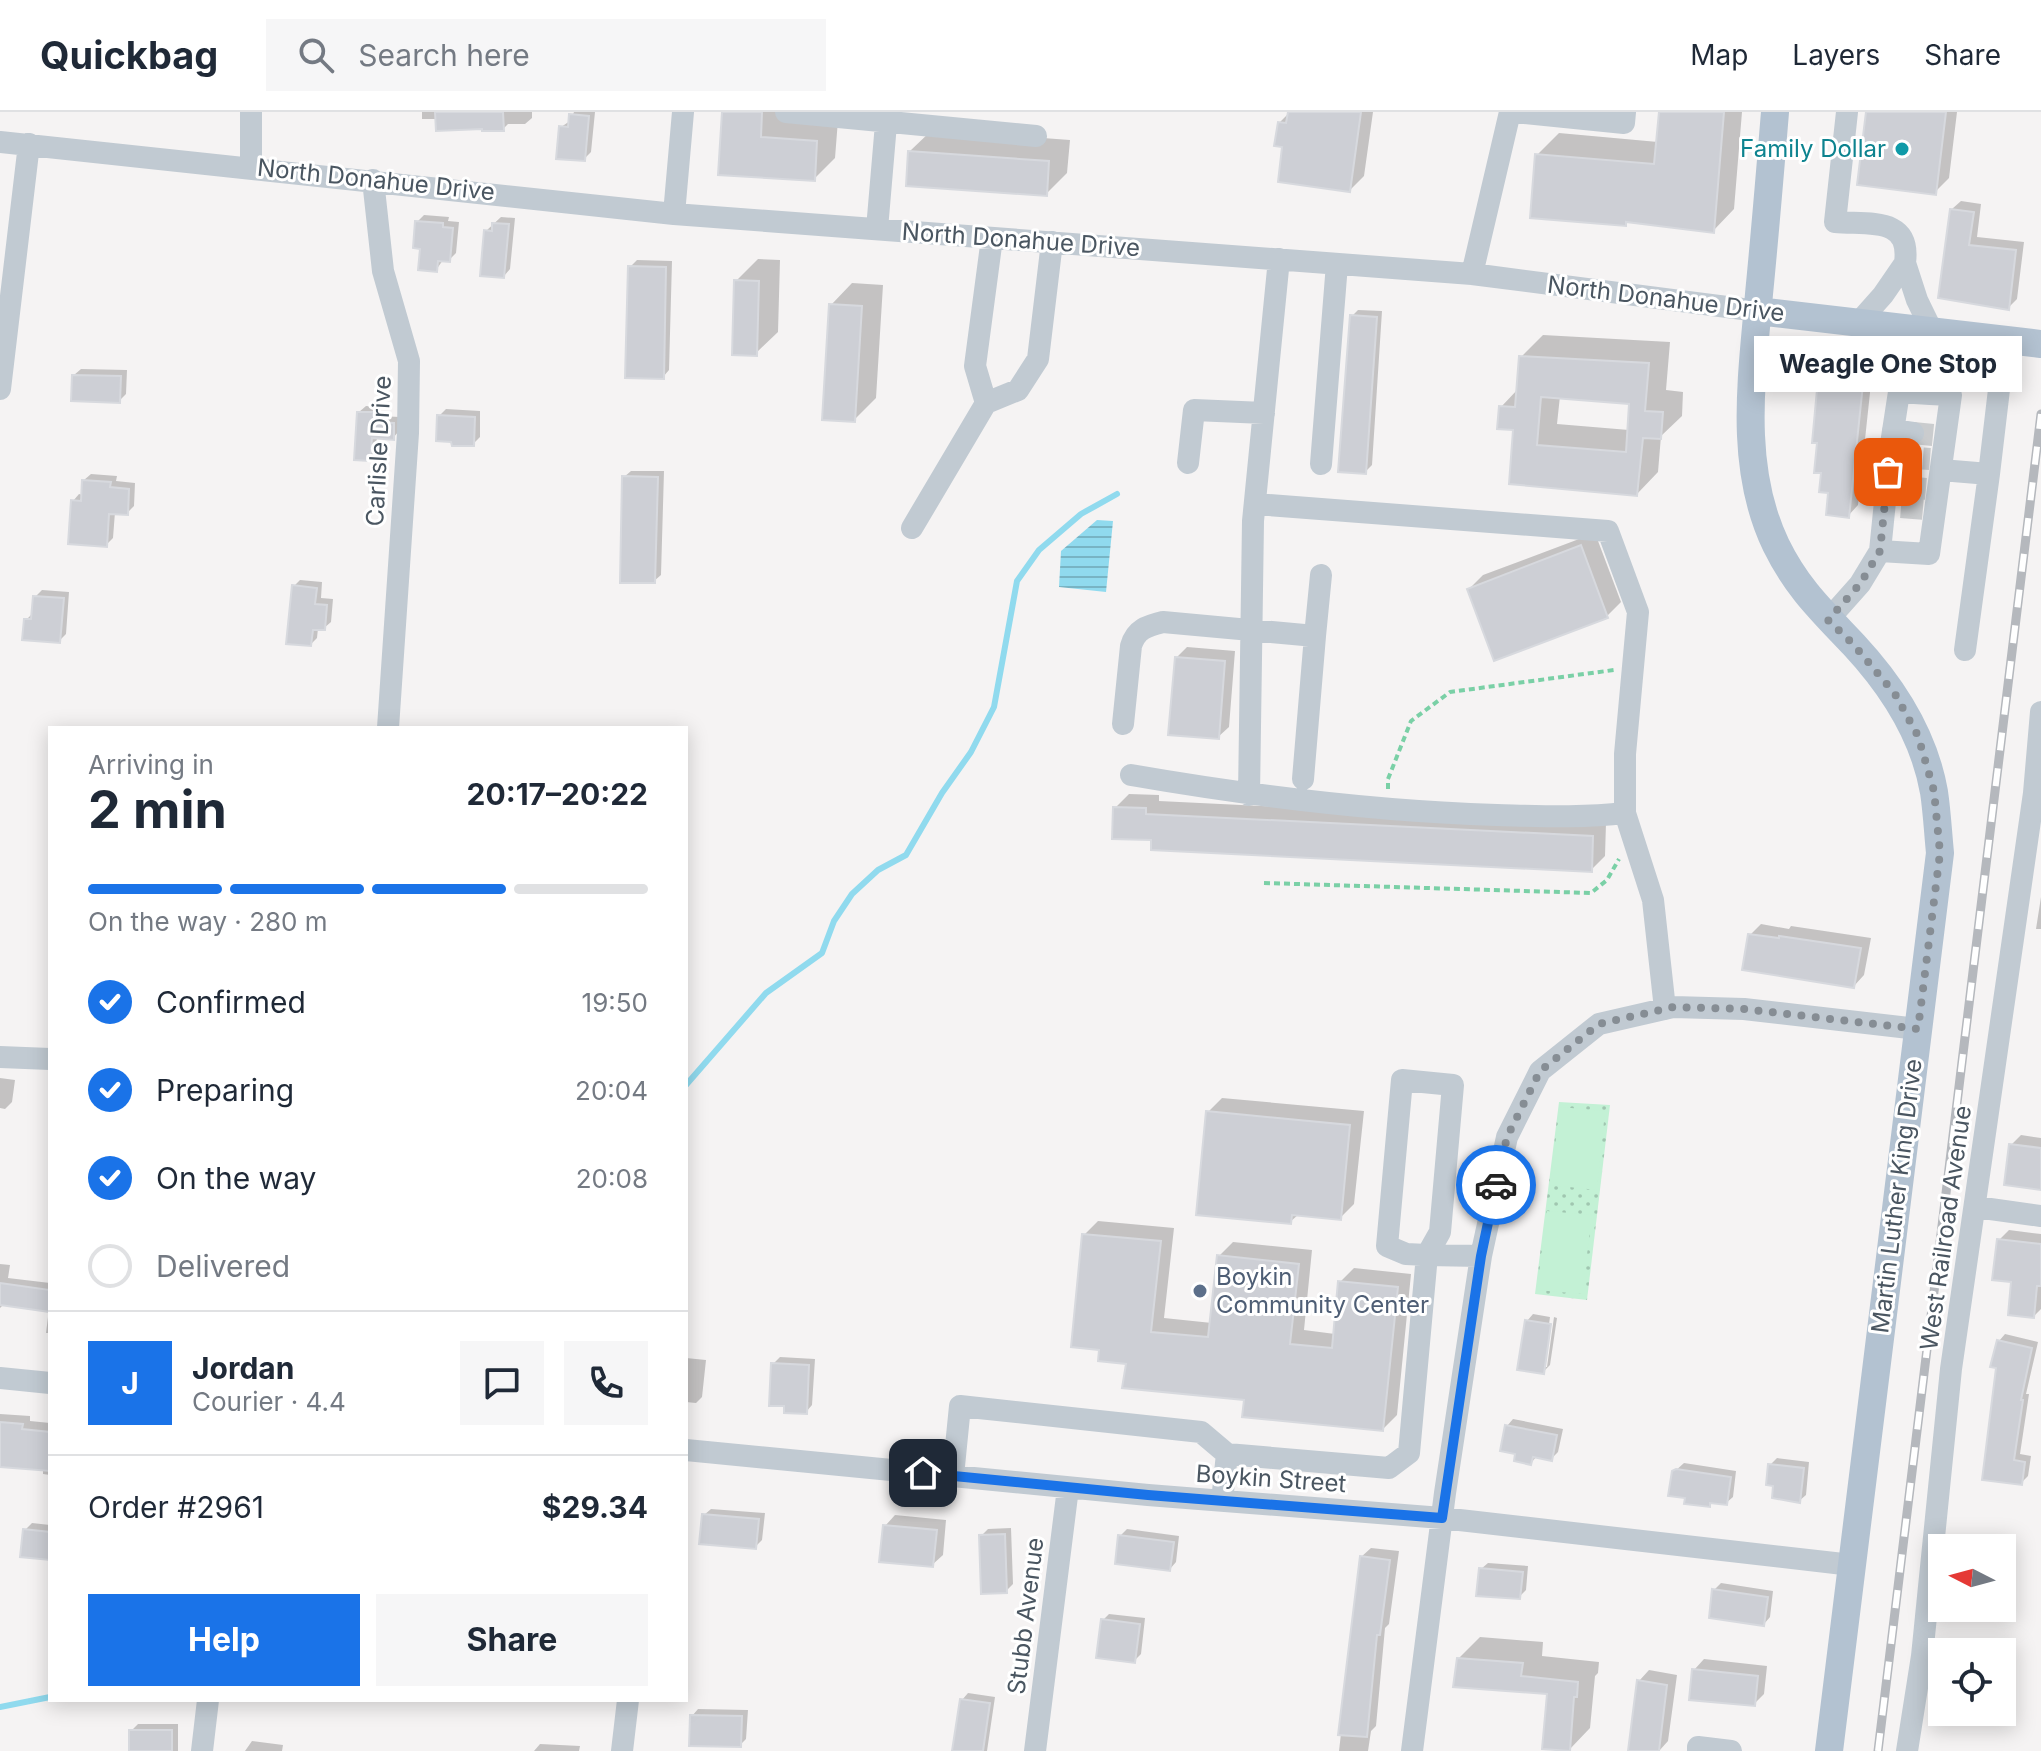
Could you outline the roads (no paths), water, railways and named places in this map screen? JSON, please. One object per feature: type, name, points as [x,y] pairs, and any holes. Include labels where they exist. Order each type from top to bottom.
[{"type":"main road","name":"Martin Luther King Drive","points":[[1775,112],[1750,428],[1753,467],[1761,505],[1775,544],[1795,580],[1895,694],[1918,736],[1934,791],[1940,853],[1829,1751]]},
{"type":"main road","name":"North Donahue Drive","points":[[1758,311],[2041,344]]},
{"type":"street","points":[[251,112],[251,167]]},
{"type":"street","points":[[674,214],[683,112]]},
{"type":"street","points":[[786,112],[876,116],[1036,136]]},
{"type":"street","points":[[1472,274],[1512,112],[1624,123],[1625,112]]},
{"type":"street","points":[[1847,112],[1835,222],[1894,228],[1902,233],[1907,247],[1905,263],[1917,300],[1939,333],[1930,394]]},
{"type":"street","points":[[876,116],[877,229]]},
{"type":"street","name":"North Donahue Drive","points":[[0,142],[674,214],[1472,274],[1758,311]]},
{"type":"street","points":[[0,389],[29,144]]},
{"type":"street","name":"Carlisle Drive","points":[[373,180],[383,271],[409,361],[408,433],[388,726]]},
{"type":"street","points":[[986,403],[975,366],[992,238]]},
{"type":"street","points":[[912,528],[986,403],[1018,390],[1038,359],[1052,242]]},
{"type":"street","points":[[1249,795],[1255,504],[1279,259]]},
{"type":"street","points":[[1859,322],[1905,263]]},
{"type":"street","points":[[1321,464],[1337,264]]},
{"type":"street","points":[[1965,650],[2000,381]]},
{"type":"street","points":[[1880,551],[1929,554],[1934,484],[1915,436],[1899,392],[1951,395],[1915,436]]},
{"type":"street","points":[[1188,463],[1194,410],[1264,413]]},
{"type":"street","points":[[1934,484],[1989,474]]},
{"type":"street","points":[[1828,620],[1860,584],[1880,551],[1893,492]]},
{"type":"street","points":[[1255,504],[1608,531],[1638,612],[1625,754],[1628,819],[1653,900],[1665,1009]]},
{"type":"street","points":[[1303,779],[1321,575]]},
{"type":"street","points":[[1123,724],[1131,646],[1134,635],[1147,626],[1163,622],[1315,636]]},
{"type":"street","name":"West Railroad Avenue","points":[[1907,1751],[1922,1656],[1951,1369],[2032,808],[2041,712]]},
{"type":"street","points":[[1131,775],[1249,795],[1387,808],[1457,814],[1628,819]]},
{"type":"street","points":[[1412,1751],[1442,1518],[1481,1256],[1507,1137],[1540,1071],[1599,1024],[1665,1009],[1744,1009],[1918,1029]]},
{"type":"street","points":[[0,1057],[48,1059]]},
{"type":"street","points":[[953,1476],[960,1406],[1201,1432],[1227,1454],[1389,1468],[1409,1453],[1427,1255],[1440,1232],[1453,1085],[1402,1080],[1387,1246],[1406,1254],[1427,1255],[1481,1256]]},
{"type":"street","points":[[1976,1207],[2041,1216]]},
{"type":"street","points":[[0,1378],[48,1383]]},
{"type":"street","name":"Boykin Street","points":[[688,1450],[1068,1488],[1442,1518],[1852,1565]]},
{"type":"street","points":[[1222,1501],[1227,1454]]},
{"type":"street","name":"Stubb Avenue","points":[[1035,1751],[1068,1488]]},
{"type":"street","points":[[202,1751],[208,1702]]},
{"type":"street","points":[[622,1751],[628,1702]]},
{"type":"street","points":[[1698,1751],[1698,1747],[1731,1751]]},
{"type":"water","points":[[1097,520],[1113,521],[1106,592],[1059,587],[1061,551]]},
{"type":"waterway","points":[[688,1083],[766,993],[822,953],[834,921],[852,894],[878,870],[906,855],[942,793],[971,752],[994,707],[1017,581],[1039,550],[1081,514],[1117,494]]},
{"type":"waterway","points":[[0,1707],[48,1697]]},
{"type":"tunnel","points":[[1913,433],[1933,435]]},
{"type":"tunnel","points":[[1890,456],[1930,459]]},
{"type":"tunnel","points":[[1904,487],[1927,489]]},
{"type":"tunnel","points":[[1901,507],[1925,509]]},
{"type":"railway","points":[[1878,1751],[2041,414]]},
{"type":"place","name":"Family Dollar","points":[[1902,149]]},
{"type":"place","name":"Weagle One Stop","points":[[1888,472]]},
{"type":"place","name":"Boykin Community Center","points":[[1200,1291]]}]
